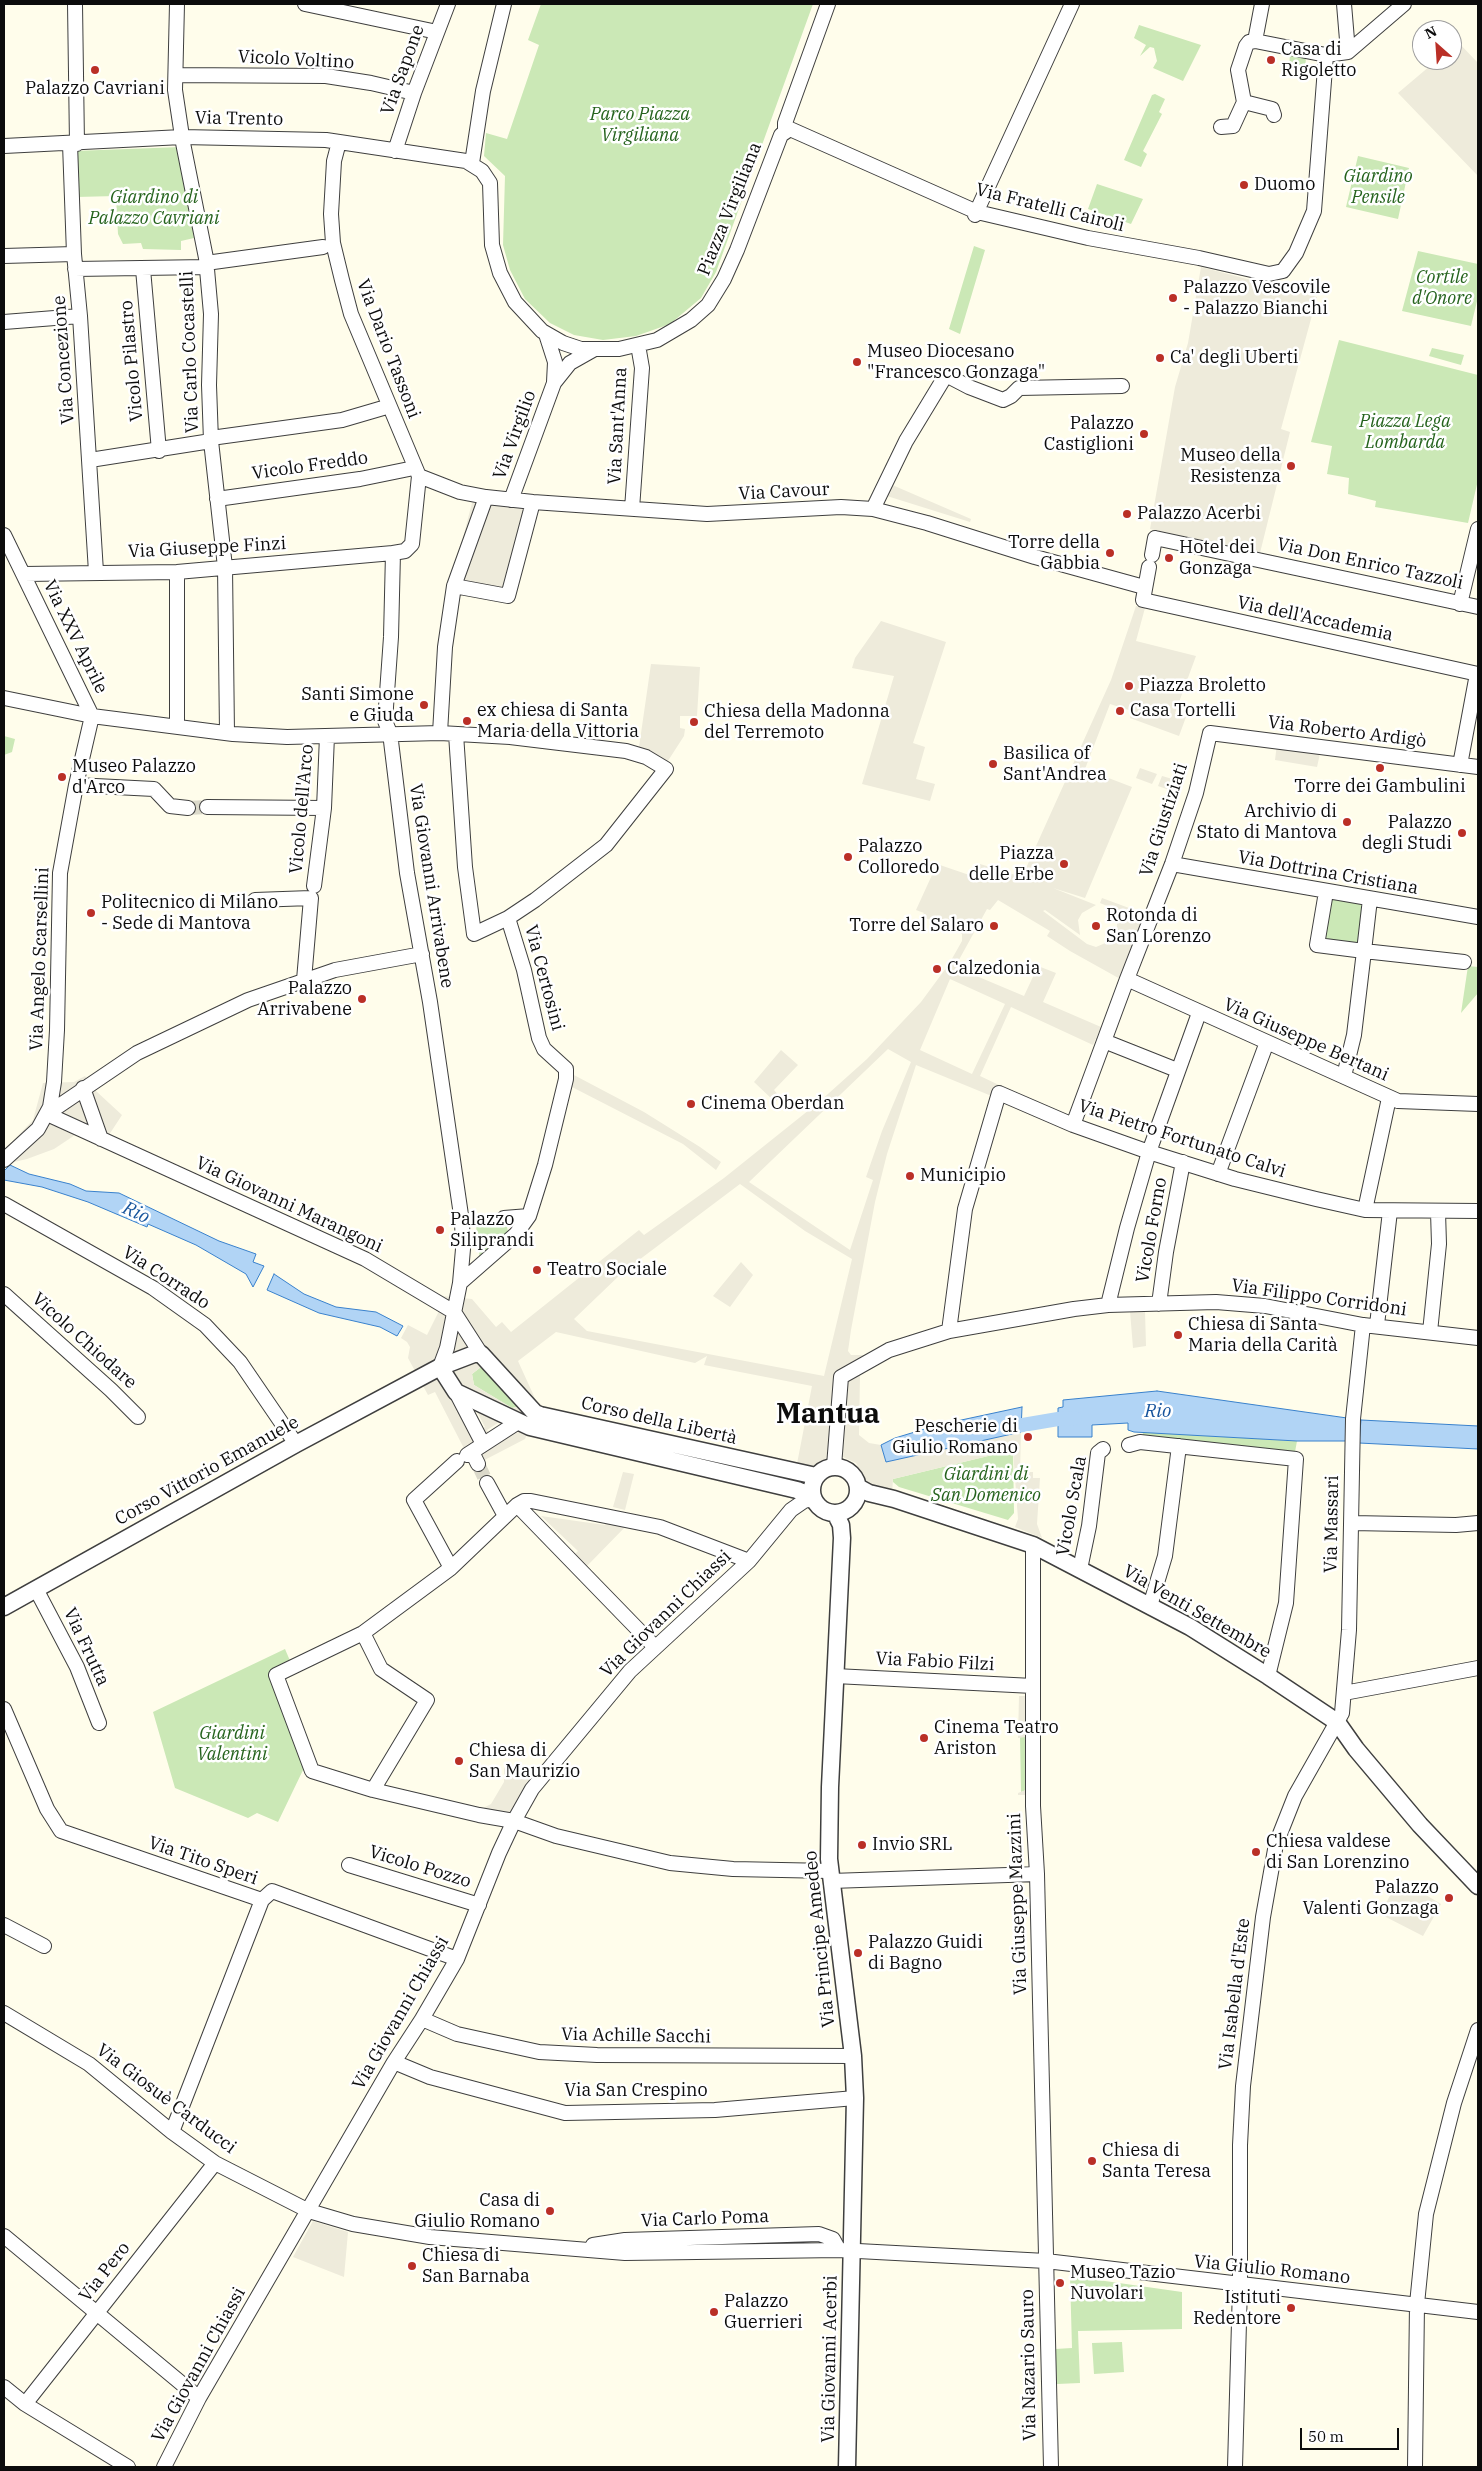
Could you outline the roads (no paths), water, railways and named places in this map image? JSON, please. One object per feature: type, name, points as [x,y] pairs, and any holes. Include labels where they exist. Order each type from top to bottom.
[{"type":"street","name":"Via Concezione","points":[[75,4],[74,254],[90,460],[96,572]]},
{"type":"street","name":"Via Carlo Cocastelli","points":[[177,4],[176,90],[182,137],[206,265],[211,314],[209,384],[211,440],[225,567],[227,733]]},
{"type":"street","points":[[305,4],[437,32]]},
{"type":"street","name":"Via Sapone","points":[[395,151],[414,93],[448,4]]},
{"type":"street","points":[[472,163],[483,91],[501,4]]},
{"type":"street","name":"Piazza Virgiliana","points":[[472,163],[482,171],[490,183],[492,245],[507,289],[530,320],[546,334],[570,346],[593,349],[619,349],[657,340],[674,331],[708,305],[724,279],[776,147],[786,130],[785,123],[828,4]]},
{"type":"street","points":[[976,214],[1072,4]]},
{"type":"street","points":[[1256,42],[1262,4]]},
{"type":"street","points":[[1344,4],[1345,53]]},
{"type":"street","points":[[1221,127],[1233,126],[1244,102],[1238,70],[1249,42],[1326,55],[1345,53],[1404,4]]},
{"type":"street","name":"Via Fratelli Cairoli","points":[[786,130],[800,132],[976,214],[1272,274],[1283,270],[1294,258],[1314,211],[1326,55]]},
{"type":"street","name":"Vicolo Voltino","points":[[176,75],[326,76],[371,83],[414,93]]},
{"type":"street","points":[[1244,102],[1272,109],[1274,115]]},
{"type":"street","name":"Via Trento","points":[[4,146],[182,137],[339,142],[472,163]]},
{"type":"street","name":"Via Dario Tassoni","points":[[339,142],[334,161],[331,214],[333,243],[337,263],[351,314],[414,473]]},
{"type":"street","points":[[75,269],[143,269],[206,265],[323,247]]},
{"type":"street","points":[[4,256],[74,254]]},
{"type":"street","name":"Vicolo Pilastro","points":[[143,269],[158,450]]},
{"type":"street","points":[[4,322],[80,316]]},
{"type":"street","name":"Via Virgilio","points":[[512,500],[554,383],[555,362],[546,334]]},
{"type":"street","name":"Via Sant'Anna","points":[[632,509],[642,368],[638,345]]},
{"type":"street","name":"Via Virgilio","points":[[554,383],[570,363],[593,349]]},
{"type":"street","points":[[873,509],[906,441],[946,375],[969,387],[1004,400],[1012,396],[1019,388],[1122,386]]},
{"type":"street","points":[[90,460],[342,420],[383,408]]},
{"type":"street","points":[[393,553],[405,551],[412,544],[414,473]]},
{"type":"street","name":"Via Cavour","points":[[414,473],[460,492],[533,502],[707,514],[841,508],[873,509],[927,523],[1144,594]]},
{"type":"street","name":"Vicolo Freddo","points":[[217,498],[414,473]]},
{"type":"street","points":[[440,733],[445,647],[454,586],[486,497]]},
{"type":"street","points":[[454,586],[508,596],[533,502]]},
{"type":"street","points":[[1460,604],[1478,529]]},
{"type":"street","name":"Via XXV Aprile","points":[[4,535],[92,716]]},
{"type":"street","name":"Via Don Enrico Tazzoli","points":[[1144,594],[1156,538],[1460,604],[1478,606]]},
{"type":"street","name":"Via Giuseppe Finzi","points":[[24,574],[177,572],[393,553]]},
{"type":"street","name":"Via Giovanni Arrivabene","points":[[393,553],[392,637],[386,721],[390,733],[407,874],[422,954],[462,1222],[464,1249],[460,1283],[447,1348],[435,1369]]},
{"type":"street","points":[[177,572],[177,726]]},
{"type":"street","name":"Via dell'Accademia","points":[[1144,594],[1478,674]]},
{"type":"street","points":[[1460,765],[1478,674]]},
{"type":"street","points":[[4,698],[92,716],[227,733],[287,737],[390,733],[440,733],[510,737],[611,748],[638,754],[666,769],[606,845],[555,886],[508,918],[474,934],[464,858],[456,734]]},
{"type":"street","name":"Via Angelo Scarsellini","points":[[46,1114],[54,1082],[60,874],[65,837],[92,716]]},
{"type":"street","name":"Via Roberto Ardigò","points":[[1210,733],[1478,767]]},
{"type":"street","name":"Via Giustiziati","points":[[1073,1125],[1126,979],[1172,864],[1196,793],[1210,733]]},
{"type":"street","name":"Vicolo dell'Arco","points":[[304,980],[324,808],[326,736]]},
{"type":"street","points":[[76,785],[154,789],[170,806],[188,808]]},
{"type":"street","points":[[207,807],[324,808]]},
{"type":"street","name":"Via Dottrina Cristiana","points":[[1172,864],[1370,900],[1478,917]]},
{"type":"street","points":[[255,900],[313,892]]},
{"type":"street","points":[[1326,892],[1317,945],[1464,962]]},
{"type":"street","points":[[1344,1076],[1354,1035],[1370,900]]},
{"type":"street","name":"Via Certosini","points":[[508,918],[524,970],[540,1038],[544,1048],[566,1069],[566,1078],[547,1155],[529,1216]]},
{"type":"street","points":[[5,1159],[38,1129],[46,1114],[137,1052],[248,1000],[304,980],[335,970],[422,954]]},
{"type":"street","name":"Via Giuseppe Bertani","points":[[1126,979],[1389,1098],[1408,1103],[1478,1104]]},
{"type":"street","points":[[1108,1305],[1127,1228],[1149,1152],[1199,1012]]},
{"type":"street","points":[[1104,1041],[1177,1070]]},
{"type":"street","points":[[1218,1174],[1267,1042]]},
{"type":"street","points":[[87,1086],[103,1140]]},
{"type":"street","name":"Via Pietro Fortunato Calvi","points":[[948,1331],[965,1209],[999,1093],[1073,1125],[1218,1174],[1365,1210],[1478,1211]]},
{"type":"street","points":[[1365,1210],[1389,1098]]},
{"type":"street","name":"Via Giovanni Marangoni","points":[[46,1114],[365,1259],[454,1312]]},
{"type":"street","name":"Vicolo Forno","points":[[1159,1304],[1166,1252],[1183,1162]]},
{"type":"street","name":"Via Corrado","points":[[4,1204],[153,1288],[205,1325],[240,1362],[296,1444]]},
{"type":"street","name":"Via Massari","points":[[1337,1722],[1342,1714],[1344,1693],[1352,1524],[1352,1445],[1354,1419],[1390,1211]]},
{"type":"street","points":[[1430,1332],[1439,1244],[1438,1212]]},
{"type":"street","points":[[460,1283],[516,1234],[529,1216]]},
{"type":"street","points":[[504,1218],[529,1216]]},
{"type":"street","name":"Vicolo Chiodare","points":[[4,1294],[111,1390],[138,1417]]},
{"type":"street","name":"Via Filippo Corridoni","points":[[834,1466],[841,1377],[889,1350],[948,1331],[1074,1309],[1108,1305],[1216,1302],[1265,1306],[1370,1325],[1478,1338]]},
{"type":"street","points":[[454,1312],[481,1354],[527,1417]]},
{"type":"street","name":"Corso Vittorio Emanuele","points":[[4,1607],[296,1444],[435,1369],[474,1354],[481,1354]]},
{"type":"street","points":[[435,1369],[456,1392],[527,1417]]},
{"type":"street","points":[[456,1392],[471,1455]]},
{"type":"street","points":[[451,1568],[414,1500],[471,1455],[527,1417]]},
{"type":"street","name":"Corso della Libertà","points":[[527,1417],[816,1476]]},
{"type":"street","name":"Corso della Libertà","points":[[527,1417],[769,1484],[805,1492],[814,1499]]},
{"type":"street","points":[[1129,1445],[1140,1442],[1296,1459],[1286,1603],[1268,1676]]},
{"type":"street","points":[[1150,1606],[1165,1556],[1179,1446]]},
{"type":"street","name":"Vicolo Scala","points":[[1080,1569],[1089,1526],[1098,1453],[1103,1449]]},
{"type":"street","points":[[834,1466],[848,1470],[854,1475],[859,1494],[854,1504],[846,1510],[835,1513],[824,1511],[814,1499],[812,1486],[816,1476],[825,1468],[834,1466]]},
{"type":"street","points":[[487,1482],[505,1516]]},
{"type":"street","name":"Via Venti Settembre","points":[[858,1487],[870,1493],[889,1497],[1033,1545],[1190,1627],[1337,1722]]},
{"type":"street","name":"Via Giovanni Chiassi","points":[[164,2467],[200,2398],[394,2062],[457,1959],[498,1853],[532,1789],[630,1671],[749,1561],[783,1518],[800,1503],[814,1499]]},
{"type":"street","points":[[749,1561],[660,1527],[524,1501],[505,1516],[451,1568],[363,1633],[276,1675],[312,1771],[373,1790],[479,1815],[514,1821],[556,1836],[670,1863],[830,1876],[1037,1874]]},
{"type":"street","points":[[517,1506],[655,1647]]},
{"type":"street","name":"Via Principe Amedeo","points":[[835,1513],[842,1532],[830,1787],[830,1876],[853,2056],[855,2098],[846,2250]]},
{"type":"street","points":[[1352,1524],[1456,1525],[1478,1523]]},
{"type":"street","name":"Via Giuseppe Mazzini","points":[[1033,1545],[1032,1806],[1037,1874],[1046,2261]]},
{"type":"street","name":"Via Frutta","points":[[36,1589],[73,1660],[99,1723]]},
{"type":"street","points":[[363,1633],[381,1669],[427,1700],[373,1790]]},
{"type":"street","points":[[1344,1693],[1478,1668]]},
{"type":"street","name":"Via Fabio Filzi","points":[[835,1676],[1033,1686]]},
{"type":"street","name":"Via Tito Speri","points":[[4,1709],[47,1809],[61,1831],[262,1900],[272,1891],[457,1959]]},
{"type":"street","points":[[1337,1722],[1356,1749],[1420,1825],[1478,1886]]},
{"type":"street","name":"Via Isabella d'Este","points":[[1235,2467],[1240,2286],[1240,2145],[1243,2086],[1269,1876],[1276,1844],[1295,1796],[1337,1722]]},
{"type":"street","name":"Vicolo Pozzo","points":[[349,1865],[479,1905]]},
{"type":"street","points":[[172,2132],[262,1900]]},
{"type":"street","points":[[4,1925],[44,1946]]},
{"type":"street","name":"Via Giosuè Carducci","points":[[4,2013],[90,2064],[172,2132],[215,2163],[309,2211]]},
{"type":"street","name":"Via Achille Sacchi","points":[[422,2019],[457,2034],[539,2052],[598,2055],[853,2056]]},
{"type":"street","points":[[1415,2467],[1417,2304],[1426,2214],[1454,2103],[1478,2030]]},
{"type":"street","name":"Via San Crespino","points":[[394,2062],[430,2077],[565,2113],[714,2110],[855,2098]]},
{"type":"street","name":"Via Pero","points":[[25,2404],[215,2163]]},
{"type":"street","name":"Via Carlo Poma","points":[[309,2211],[353,2224],[430,2237],[564,2249],[625,2253],[846,2250]]},
{"type":"street","points":[[4,2236],[200,2398]]},
{"type":"street","name":"Via Giulio Romano","points":[[846,2250],[1046,2261],[1240,2286],[1478,2312]]},
{"type":"street","name":"Via Giovanni Acerbi","points":[[846,2250],[847,2467]]},
{"type":"street","name":"Via Nazario Sauro","points":[[1046,2261],[1051,2467]]},
{"type":"street","points":[[4,2387],[25,2404],[128,2467]]},
{"type":"water","name":"Rio","points":[[10,1165],[29,1174],[70,1184],[86,1191],[119,1193],[219,1241],[256,1254],[253,1262],[264,1266],[253,1287],[246,1274],[196,1245],[148,1224],[147,1227],[88,1202],[42,1187],[4,1180],[4,1171]]},
{"type":"water","points":[[274,1274],[304,1294],[336,1307],[376,1312],[403,1326],[397,1336],[380,1327],[319,1313],[267,1290]]},
{"type":"water","name":"Rio","points":[[1157,1391],[1347,1418],[1347,1441],[1297,1441],[1134,1432],[1128,1430],[1128,1423],[1092,1425],[1092,1437],[1058,1437],[1058,1408],[1063,1407],[1063,1400]]},
{"type":"water","points":[[1022,1407],[1021,1432],[886,1462],[881,1445],[895,1438],[938,1425]]},
{"type":"water","points":[[1361,1420],[1478,1426],[1478,1449],[1359,1443]]},
{"type":"waterway","name":"Rio","points":[[1005,1428],[1075,1418]]},
{"type":"tunnel","points":[[188,808],[207,807]]},
{"type":"tunnel","points":[[478,1464],[487,1483]]},
{"type":"place","name":"Casa di Rigoletto","points":[[1271,60]]},
{"type":"place","name":"Palazzo Cavriani","points":[[95,70]]},
{"type":"place","name":"Duomo","points":[[1244,185]]},
{"type":"place","name":"Palazzo Vescovile - Palazzo Bianchi","points":[[1173,298]]},
{"type":"place","name":"Ca' degli Uberti","points":[[1160,358]]},
{"type":"place","name":"Museo Diocesano \"Francesco Gonzaga\"","points":[[857,362]]},
{"type":"place","name":"Palazzo Castiglioni","points":[[1144,434]]},
{"type":"place","name":"Museo della Resistenza","points":[[1291,466]]},
{"type":"place","name":"Palazzo Acerbi","points":[[1127,514]]},
{"type":"place","name":"Torre della Gabbia","points":[[1110,553]]},
{"type":"place","name":"Hotel dei Gonzaga","points":[[1169,558]]},
{"type":"place","name":"Piazza Broletto","points":[[1129,686]]},
{"type":"place","name":"Santi Simone e Giuda","points":[[424,705]]},
{"type":"place","name":"Casa Tortelli","points":[[1120,711]]},
{"type":"place","name":"ex chiesa di Santa Maria della Vittoria","points":[[467,721]]},
{"type":"place","name":"Chiesa della Madonna del Terremoto","points":[[694,722]]},
{"type":"place","name":"Basilica of Sant'Andrea","points":[[993,764]]},
{"type":"place","name":"Torre dei Gambulini","points":[[1380,768]]},
{"type":"place","name":"Museo Palazzo d'Arco","points":[[62,777]]},
{"type":"place","name":"Archivio di Stato di Mantova","points":[[1347,822]]},
{"type":"place","name":"Palazzo degli Studi","points":[[1462,833]]},
{"type":"place","name":"Palazzo Colloredo","points":[[848,857]]},
{"type":"place","name":"Piazza delle Erbe","points":[[1064,864]]},
{"type":"place","name":"Politecnico di Milano - Sede di Mantova","points":[[91,913]]},
{"type":"place","name":"Torre del Salaro","points":[[994,926]]},
{"type":"place","name":"Rotonda di San Lorenzo","points":[[1096,926]]},
{"type":"place","name":"Calzedonia","points":[[937,969]]},
{"type":"place","name":"Palazzo Arrivabene","points":[[362,999]]},
{"type":"place","name":"Cinema Oberdan","points":[[691,1104]]},
{"type":"place","name":"Municipio","points":[[910,1176]]},
{"type":"place","name":"Palazzo Siliprandi","points":[[440,1230]]},
{"type":"place","name":"Teatro Sociale","points":[[537,1270]]},
{"type":"place","name":"Chiesa di Santa Maria della Carità","points":[[1178,1335]]},
{"type":"place","name":"Pescherie di Giulio Romano","points":[[1028,1437]]},
{"type":"place","name":"Cinema Teatro Ariston","points":[[924,1738]]},
{"type":"place","name":"Chiesa di San Maurizio","points":[[459,1761]]},
{"type":"place","name":"Invio SRL","points":[[862,1845]]},
{"type":"place","name":"Chiesa valdese di San Lorenzino","points":[[1256,1852]]},
{"type":"place","name":"Palazzo Valenti Gonzaga","points":[[1449,1898]]},
{"type":"place","name":"Palazzo Guidi di Bagno","points":[[858,1953]]},
{"type":"place","name":"Chiesa di Santa Teresa","points":[[1092,2161]]},
{"type":"place","name":"Casa di Giulio Romano","points":[[550,2211]]},
{"type":"place","name":"Chiesa di San Barnaba","points":[[412,2266]]},
{"type":"place","name":"Museo Tazio Nuvolari","points":[[1060,2283]]},
{"type":"place","name":"Istituti Redentore","points":[[1291,2308]]},
{"type":"place","name":"Palazzo Guerrieri","points":[[714,2312]]},
{"type":"district","name":"Mantua","points":[[828,1415]]},
{"type":"park label","name":"Parco Piazza Virgiliana","points":[[640,125]]},
{"type":"park label","name":"Giardino Pensile","points":[[1378,187]]},
{"type":"park label","name":"Giardino di Palazzo Cavriani","points":[[154,208]]},
{"type":"park label","name":"Cortile d'Onore","points":[[1442,288]]},
{"type":"park label","name":"Piazza Lega Lombarda","points":[[1405,432]]},
{"type":"park label","name":"Giardini di San Domenico","points":[[986,1485]]},
{"type":"park label","name":"Giardini Valentini","points":[[232,1744]]}]
